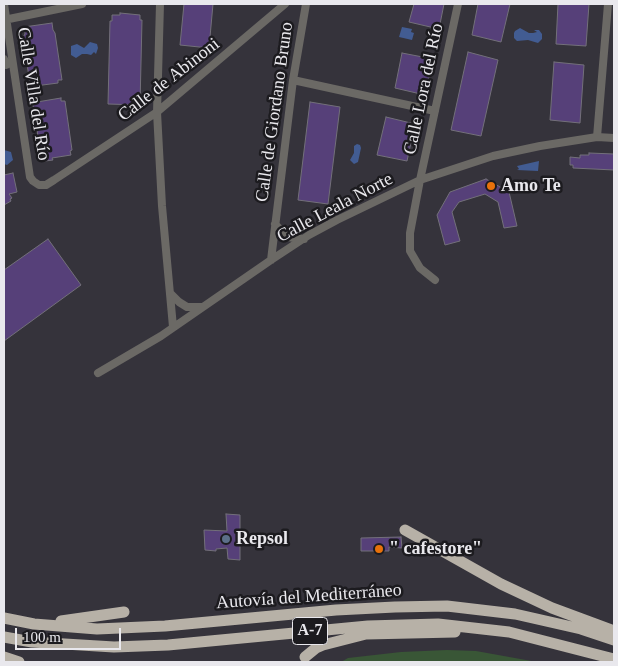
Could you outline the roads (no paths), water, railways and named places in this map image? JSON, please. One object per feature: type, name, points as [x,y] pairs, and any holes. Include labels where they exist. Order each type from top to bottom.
[{"type":"highway","points":[[405,530],[501,584],[552,608],[614,631]]},
{"type":"highway","name":"Autovía del Mediterráneo","points":[[4,618],[34,624],[97,629],[336,610],[447,606],[515,614],[581,629],[614,640]]},
{"type":"highway","points":[[34,624],[124,612]]},
{"type":"highway","name":"Autovía del Mediterráneo","points":[[4,637],[74,646],[114,647],[168,645],[368,626],[438,624],[508,632],[614,660]]},
{"type":"highway","points":[[305,657],[316,648],[366,634],[451,632],[478,629]]},
{"type":"highway","points":[[4,657],[19,662]]},
{"type":"street","name":"Calle Villa del Río","points":[[4,4],[30,177],[40,185]]},
{"type":"street","points":[[5,19],[82,4]]},
{"type":"street","points":[[160,4],[157,112],[162,206],[174,327]]},
{"type":"street","name":"Calle de Abinoni","points":[[40,185],[46,185],[157,112],[285,4]]},
{"type":"street","name":"Calle de Giordano Bruno","points":[[271,260],[293,80],[306,4]]},
{"type":"street","name":"Calle Lora del Río","points":[[435,280],[420,268],[410,250],[410,233],[458,4]]},
{"type":"street","points":[[597,137],[608,4]]},
{"type":"street","points":[[293,80],[435,111]]},
{"type":"street","name":"Calle Leala Norte","points":[[98,373],[174,327],[304,239],[337,220],[420,180],[492,156],[597,137],[614,138]]},
{"type":"street","name":"Calle de Giordano Bruno","points":[[275,224],[287,237],[304,239]]},
{"type":"street","points":[[171,294],[178,302],[187,307],[204,306]]},
{"type":"water","points":[[402,27],[412,29],[411,32],[414,33],[412,40],[399,37]]},
{"type":"water","points":[[520,28],[529,33],[539,30],[542,34],[542,39],[538,43],[528,40],[517,41],[514,38],[514,33]]},
{"type":"water","points":[[90,42],[97,44],[96,54],[94,52],[91,55],[82,54],[76,58],[71,55],[71,46],[77,44],[84,48]]},
{"type":"water","points":[[357,144],[361,148],[358,162],[354,164],[350,160],[354,153],[354,146]]},
{"type":"water","points":[[4,150],[11,152],[13,160],[7,165],[4,164]]},
{"type":"water","points":[[539,161],[538,171],[517,170],[519,169],[517,166]]},
{"type":"place","name":"Amo Te","points":[[491,186]]},
{"type":"place","name":"Repsol","points":[[226,539]]},
{"type":"place","name":"\" cafestore\"","points":[[379,549]]}]
